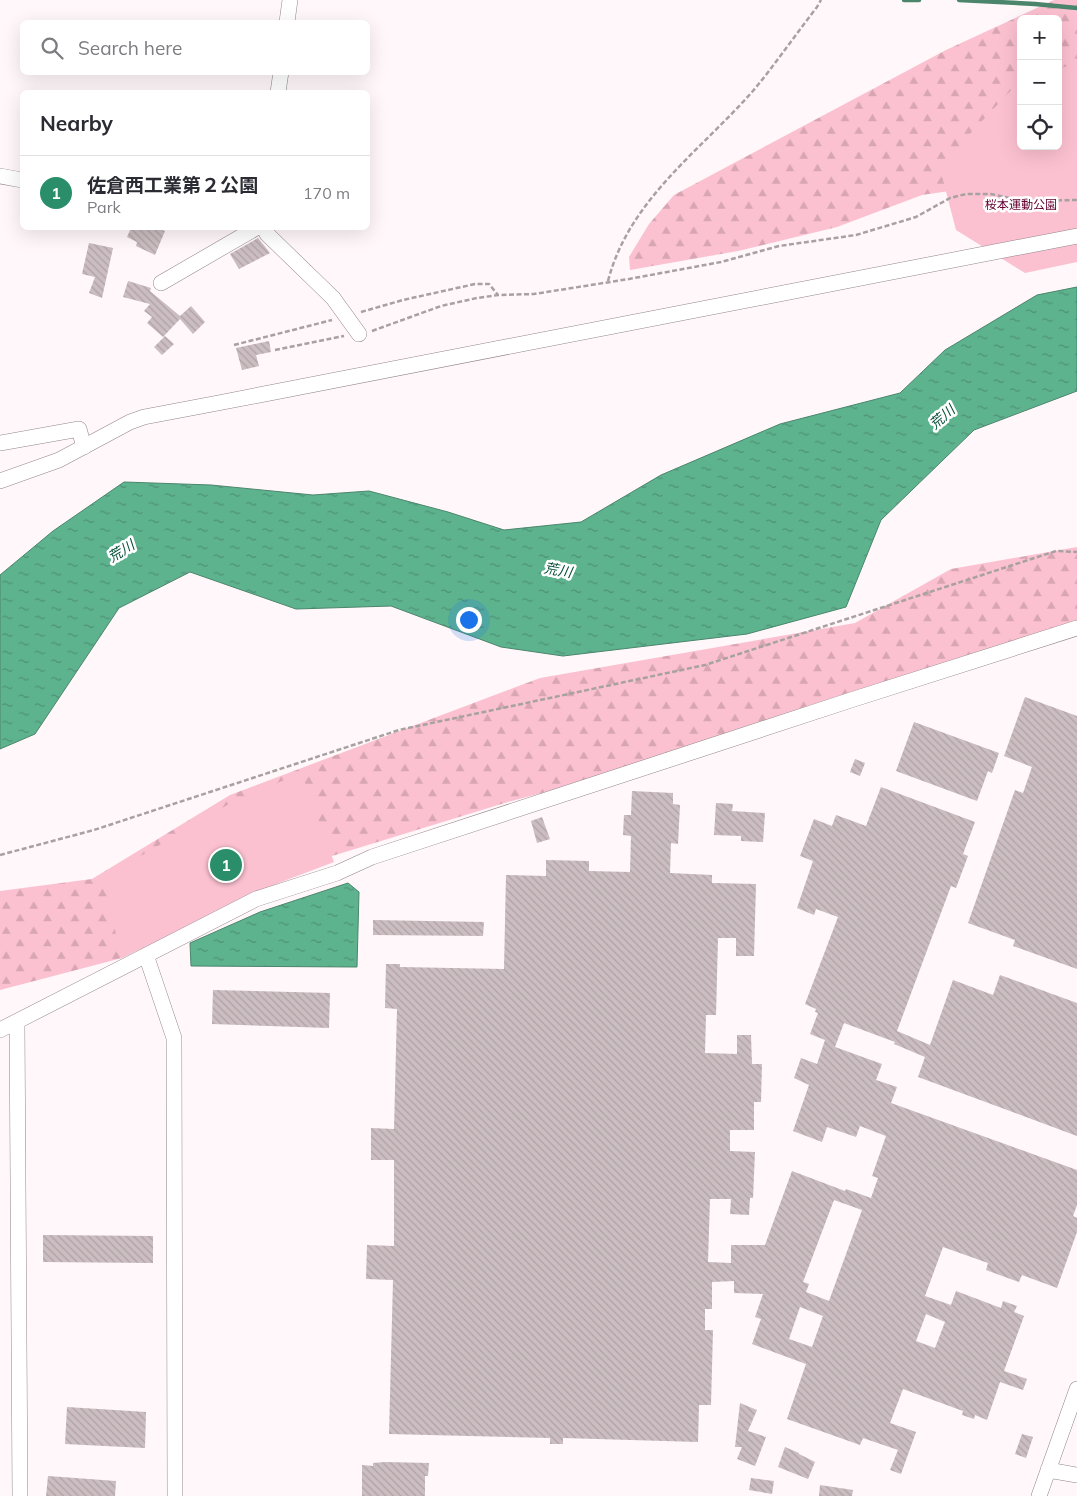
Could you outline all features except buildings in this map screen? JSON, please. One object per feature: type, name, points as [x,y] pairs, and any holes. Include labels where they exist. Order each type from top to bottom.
[{"type":"street","points":[[287,20],[290,0]]},
{"type":"street","points":[[278,90],[281,75]]},
{"type":"street","points":[[0,176],[20,180]]},
{"type":"street","points":[[0,481],[42,467],[130,422],[159,413],[218,404],[1071,238],[1071,229],[1077,227]]},
{"type":"street","points":[[160,283],[253,230]]},
{"type":"street","points":[[265,230],[334,298],[359,334]]},
{"type":"street","points":[[0,443],[79,429],[84,447]]},
{"type":"street","points":[[0,1030],[256,899],[337,873],[372,857],[1077,628]]},
{"type":"street","points":[[146,955],[174,1038],[174,1496]]},
{"type":"street","points":[[17,1022],[20,1496]]},
{"type":"street","points":[[1039,1496],[1077,1390]]},
{"type":"street","points":[[1048,1470],[1077,1475]]},
{"type":"path","points":[[608,281],[624,237],[636,218],[676,169],[752,92],[821,0]]},
{"type":"path","points":[[275,350],[380,329],[399,320],[441,306],[498,296],[534,294],[629,279],[721,262],[779,246],[856,235],[916,217],[950,198],[966,194],[991,194],[1025,201],[1077,200]]},
{"type":"path","points":[[234,344],[404,300],[475,284],[489,284],[498,296]]},
{"type":"path","points":[[0,855],[94,830],[399,730],[705,665],[1056,551],[1077,552]]},
{"type":"green space","points":[[1054,0],[1077,0],[1077,103],[1062,109],[1062,15],[1022,15]]},
{"type":"green space","points":[[1017,17],[1017,150],[1020,150],[1011,182],[922,195],[837,227],[738,251],[630,270],[629,257],[649,224],[674,195],[946,50]]},
{"type":"green space","name":"桜本運動公園","points":[[1077,63],[1077,262],[1025,273],[956,230],[943,180],[966,138],[1017,84],[1017,150],[1062,150],[1062,68]]},
{"type":"green space","points":[[1077,547],[1077,621],[810,705],[631,769],[508,802],[319,860],[165,945],[146,945],[122,958],[0,990],[0,891],[92,879],[230,795],[540,678],[855,623],[951,569]]},
{"type":"green space","points":[[301,773],[334,862],[276,884],[122,958],[110,903],[109,892],[112,873],[234,801]]},
{"type":"water","name":"荒川","points":[[1077,287],[1077,391],[974,430],[881,520],[846,607],[747,634],[563,656],[501,647],[391,606],[296,609],[190,572],[119,608],[35,734],[0,749],[0,575],[53,531],[124,482],[211,485],[313,495],[369,491],[448,512],[504,530],[581,522],[661,475],[780,424],[900,393],[945,350],[1037,295]]},
{"type":"water","points":[[348,883],[359,892],[357,967],[191,966],[190,943],[260,912]]},
{"type":"waterway","points":[[904,0],[919,0]]},
{"type":"waterway","points":[[959,0],[1077,8]]},
{"type":"place","name":"佐倉西工業第２公園","points":[[226,865]]}]
